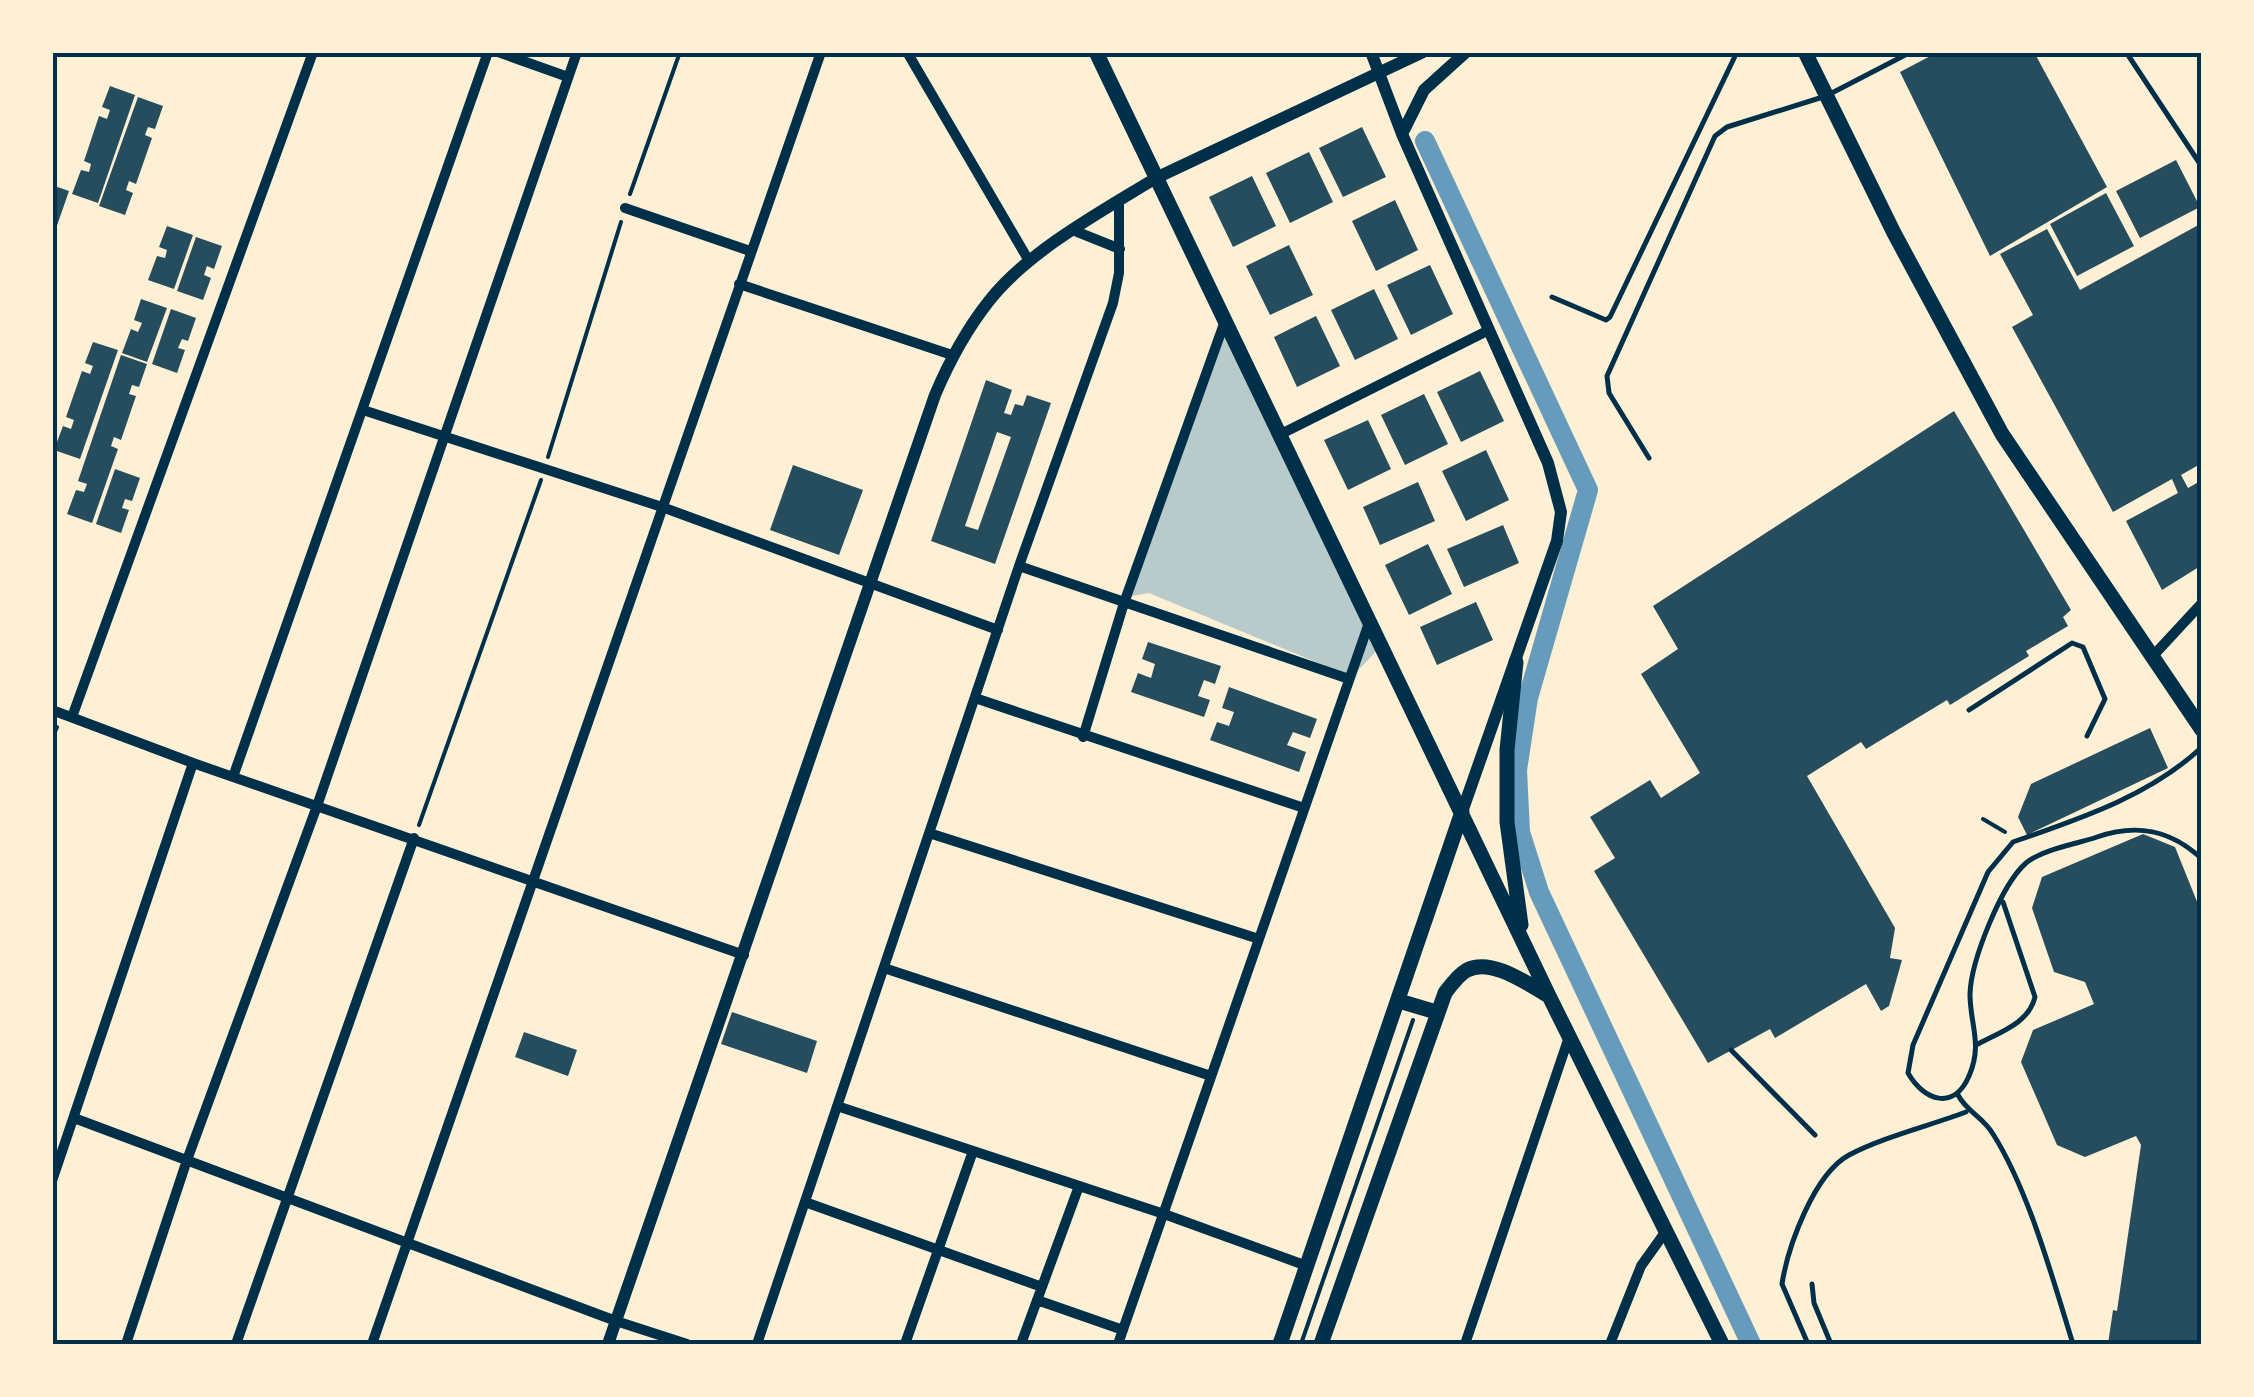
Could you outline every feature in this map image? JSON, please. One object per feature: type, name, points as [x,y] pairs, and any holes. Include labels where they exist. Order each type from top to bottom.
[{"type":"main road","points":[[1096,52],[1549,996],[1722,1344]]},
{"type":"main road","points":[[1805,52],[1894,233],[2002,434],[2202,730]]},
{"type":"main road","points":[[1516,662],[1507,750],[1506,822],[1524,943]]},
{"type":"main road","points":[[1280,1344],[1462,812]]},
{"type":"main road","points":[[1321,1344],[1436,1012],[1455,981],[1468,970],[1497,970],[1549,996]]},
{"type":"main road","points":[[1399,1001],[1436,1012]]},
{"type":"street","points":[[72,717],[313,52]]},
{"type":"street","points":[[233,777],[488,52]]},
{"type":"street","points":[[498,52],[568,77]]},
{"type":"street","points":[[126,1344],[187,1160],[318,806],[577,52]]},
{"type":"street","points":[[372,1344],[821,52]]},
{"type":"street","points":[[907,52],[1029,262]]},
{"type":"street","points":[[1371,52],[1402,134],[1548,463],[1561,512],[1557,541],[1462,812]]},
{"type":"street","points":[[608,1344],[952,355],[990,299],[1029,262],[1119,201],[1156,178],[1423,52]]},
{"type":"street","points":[[1402,134],[1424,90],[1466,52]]},
{"type":"street","points":[[757,1344],[998,630],[1113,303],[1120,248],[1119,201]]},
{"type":"street","points":[[626,208],[750,251]]},
{"type":"street","points":[[1075,230],[1120,248]]},
{"type":"street","points":[[739,284],[952,355]]},
{"type":"street","points":[[1083,736],[1124,603],[1225,320]]},
{"type":"street","points":[[1281,434],[1489,330]]},
{"type":"street","points":[[363,410],[662,507],[998,630]]},
{"type":"street","points":[[1020,566],[1349,679]]},
{"type":"street","points":[[2152,657],[2202,603]]},
{"type":"street","points":[[1118,1344],[1370,622]]},
{"type":"street","points":[[975,698],[1304,808]]},
{"type":"street","points":[[52,710],[744,956]]},
{"type":"street","points":[[52,1181],[193,763]]},
{"type":"street","points":[[930,833],[1259,939]]},
{"type":"street","points":[[236,1344],[414,838]]},
{"type":"street","points":[[884,968],[1212,1076]]},
{"type":"street","points":[[1465,1344],[1570,1036]]},
{"type":"street","points":[[837,1106],[1164,1214],[1307,1266]]},
{"type":"street","points":[[74,1118],[616,1322],[687,1344]]},
{"type":"street","points":[[905,1344],[973,1151]]},
{"type":"street","points":[[1022,1344],[1079,1186]]},
{"type":"street","points":[[806,1202],[1042,1287]]},
{"type":"street","points":[[1610,1344],[1640,1266],[1666,1231]]},
{"type":"street","points":[[1038,1300],[1123,1330]]},
{"type":"lane","points":[[1552,297],[1606,320],[1610,317],[1737,52]]},
{"type":"lane","points":[[1650,458],[1609,394],[1606,376],[1715,136],[1726,126],[1826,96],[1911,52]]},
{"type":"lane","points":[[2126,52],[2202,167]]},
{"type":"lane","points":[[1969,710],[2072,643],[2077,644],[2083,648],[2105,698],[2088,736]]},
{"type":"lane","points":[[2202,748],[2175,772],[2148,788],[2013,842],[2001,854],[1988,872],[1909,1057],[1908,1073],[1916,1088],[1948,1099],[1958,1095],[1969,1076],[1978,1044],[1970,997],[1972,969],[2002,899],[2029,860],[2116,830],[2157,831],[2178,840],[2202,860]]},
{"type":"lane","points":[[1978,1044],[2023,1019],[2036,997],[2002,899]]},
{"type":"lane","points":[[1731,1050],[1816,1136]]},
{"type":"lane","points":[[1958,1095],[1966,1112],[1992,1131],[2014,1178],[2073,1344]]},
{"type":"lane","points":[[1807,1344],[1782,1284],[1797,1234],[1829,1171],[1848,1156],[1966,1112]]},
{"type":"lane","points":[[1812,1284],[1814,1303],[1832,1344]]},
{"type":"path","points":[[414,838],[544,469],[680,52]]},
{"type":"path","points":[[1301,1344],[1418,1006]]},
{"type":"shaded area","points":[[1225,320],[1381,646],[1352,677],[1149,593],[1127,597]]},
{"type":"building","points":[[1938,52],[2034,52],[2107,187],[1990,256],[1900,72]]},
{"type":"building","points":[[110,86],[135,95],[98,203],[72,194],[81,170],[89,172],[91,164],[84,161],[99,116],[107,119],[110,110],[102,107]]},
{"type":"building","points":[[138,97],[163,106],[155,129],[148,127],[145,135],[152,138],[136,184],[129,181],[126,190],[133,193],[125,215],[99,206]]},
{"type":"building","points":[[1362,127],[1386,177],[1343,197],[1319,148]]},
{"type":"building","points":[[1309,152],[1333,202],[1290,223],[1266,173]]},
{"type":"building","points":[[2176,160],[2200,207],[2140,238],[2116,191]]},
{"type":"building","points":[[1252,176],[1276,226],[1233,247],[1209,197]]},
{"type":"building","points":[[52,185],[69,191],[53,237],[52,237]]},
{"type":"building","points":[[2106,193],[2134,246],[2077,276],[2050,224]]},
{"type":"building","points":[[1395,200],[1418,250],[1376,271],[1352,221]]},
{"type":"building","points":[[2202,223],[2202,463],[2181,475],[2188,488],[2202,480],[2202,565],[2162,590],[2126,521],[2178,493],[2172,479],[2113,512],[2012,327],[2033,315],[2000,254],[2047,229],[2080,290]]},
{"type":"building","points":[[167,226],[193,235],[174,289],[148,280],[157,256],[165,258],[167,250],[159,247]]},
{"type":"building","points":[[196,237],[222,246],[214,269],[207,266],[204,275],[211,278],[203,300],[177,291]]},
{"type":"building","points":[[1289,245],[1313,295],[1270,315],[1246,266]]},
{"type":"building","points":[[1430,265],[1453,314],[1411,335],[1387,285]]},
{"type":"building","points":[[1374,289],[1398,339],[1355,360],[1331,310]]},
{"type":"building","points":[[141,299],[167,308],[147,362],[122,353],[131,329],[138,332],[142,323],[134,320]]},
{"type":"building","points":[[171,309],[196,318],[188,341],[182,339],[178,348],[185,350],[177,373],[152,364]]},
{"type":"building","points":[[1316,316],[1340,366],[1297,387],[1274,337]]},
{"type":"building","points":[[93,342],[118,350],[80,459],[54,450],[63,426],[71,429],[74,420],[66,417],[82,371],[90,374],[93,366],[85,363]]},
{"type":"building","points":[[121,355],[147,364],[139,387],[132,385],[129,394],[136,396],[121,440],[114,437],[111,446],[118,449],[92,523],[67,514],[76,490],[84,492],[87,484],[78,481]]},
{"type":"building","points":[[1480,371],[1504,421],[1461,442],[1437,392]]},
{"type":"building","points":[[986,380],[1012,390],[1004,413],[1011,415],[1015,404],[1023,406],[1027,395],[1051,403],[995,564],[931,541]],"holes":[[[997,432],[1011,437],[978,530],[965,526]]]},
{"type":"building","points":[[1424,394],[1448,444],[1405,465],[1381,415]]},
{"type":"building","points":[[1954,411],[2071,610],[2063,617],[2068,626],[2026,651],[2029,656],[1950,705],[1947,700],[1866,749],[1861,742],[1807,776],[1895,928],[1890,958],[1902,960],[1889,1006],[1881,1011],[1866,984],[1775,1038],[1770,1029],[1708,1063],[1594,871],[1615,858],[1590,817],[1650,780],[1661,798],[1700,773],[1641,674],[1678,649],[1653,606]]},
{"type":"building","points":[[1368,420],[1391,469],[1348,490],[1324,440]]},
{"type":"building","points":[[1486,450],[1509,500],[1466,521],[1442,471]]},
{"type":"building","points":[[793,465],[863,490],[839,555],[770,530]]},
{"type":"building","points":[[115,469],[140,478],[132,501],[125,499],[122,508],[129,510],[121,533],[96,524]]},
{"type":"building","points":[[1418,482],[1435,521],[1380,545],[1363,507]]},
{"type":"building","points":[[1503,525],[1519,563],[1464,587],[1447,549]]},
{"type":"building","points":[[1428,544],[1452,594],[1409,615],[1385,565]]},
{"type":"building","points":[[1476,602],[1493,640],[1437,665],[1420,627]]},
{"type":"building","points":[[1148,642],[1221,666],[1215,684],[1204,680],[1198,696],[1210,700],[1204,717],[1131,692],[1138,673],[1151,678],[1155,664],[1142,659]]},
{"type":"building","points":[[1229,687],[1317,719],[1310,738],[1293,732],[1287,745],[1306,752],[1299,772],[1210,740],[1217,722],[1229,726],[1234,712],[1222,708]]},
{"type":"building","points":[[2150,728],[2168,768],[2027,835],[2018,817],[2031,784]]},
{"type":"building","points":[[2143,834],[2175,847],[2202,914],[2202,1344],[2108,1344],[2113,1310],[2117,1311],[2141,1145],[2136,1136],[2085,1157],[2057,1145],[2021,1062],[2033,1030],[2094,1004],[2085,982],[2054,972],[2032,908],[2042,877]]},
{"type":"building","points":[[732,1012],[817,1041],[807,1073],[721,1044]]},
{"type":"building","points":[[524,1032],[577,1050],[568,1076],[515,1057]]},
{"type":"waterway","points":[[1425,141],[1588,490],[1528,698],[1517,770],[1520,832],[1539,892],[1751,1344]]}]
